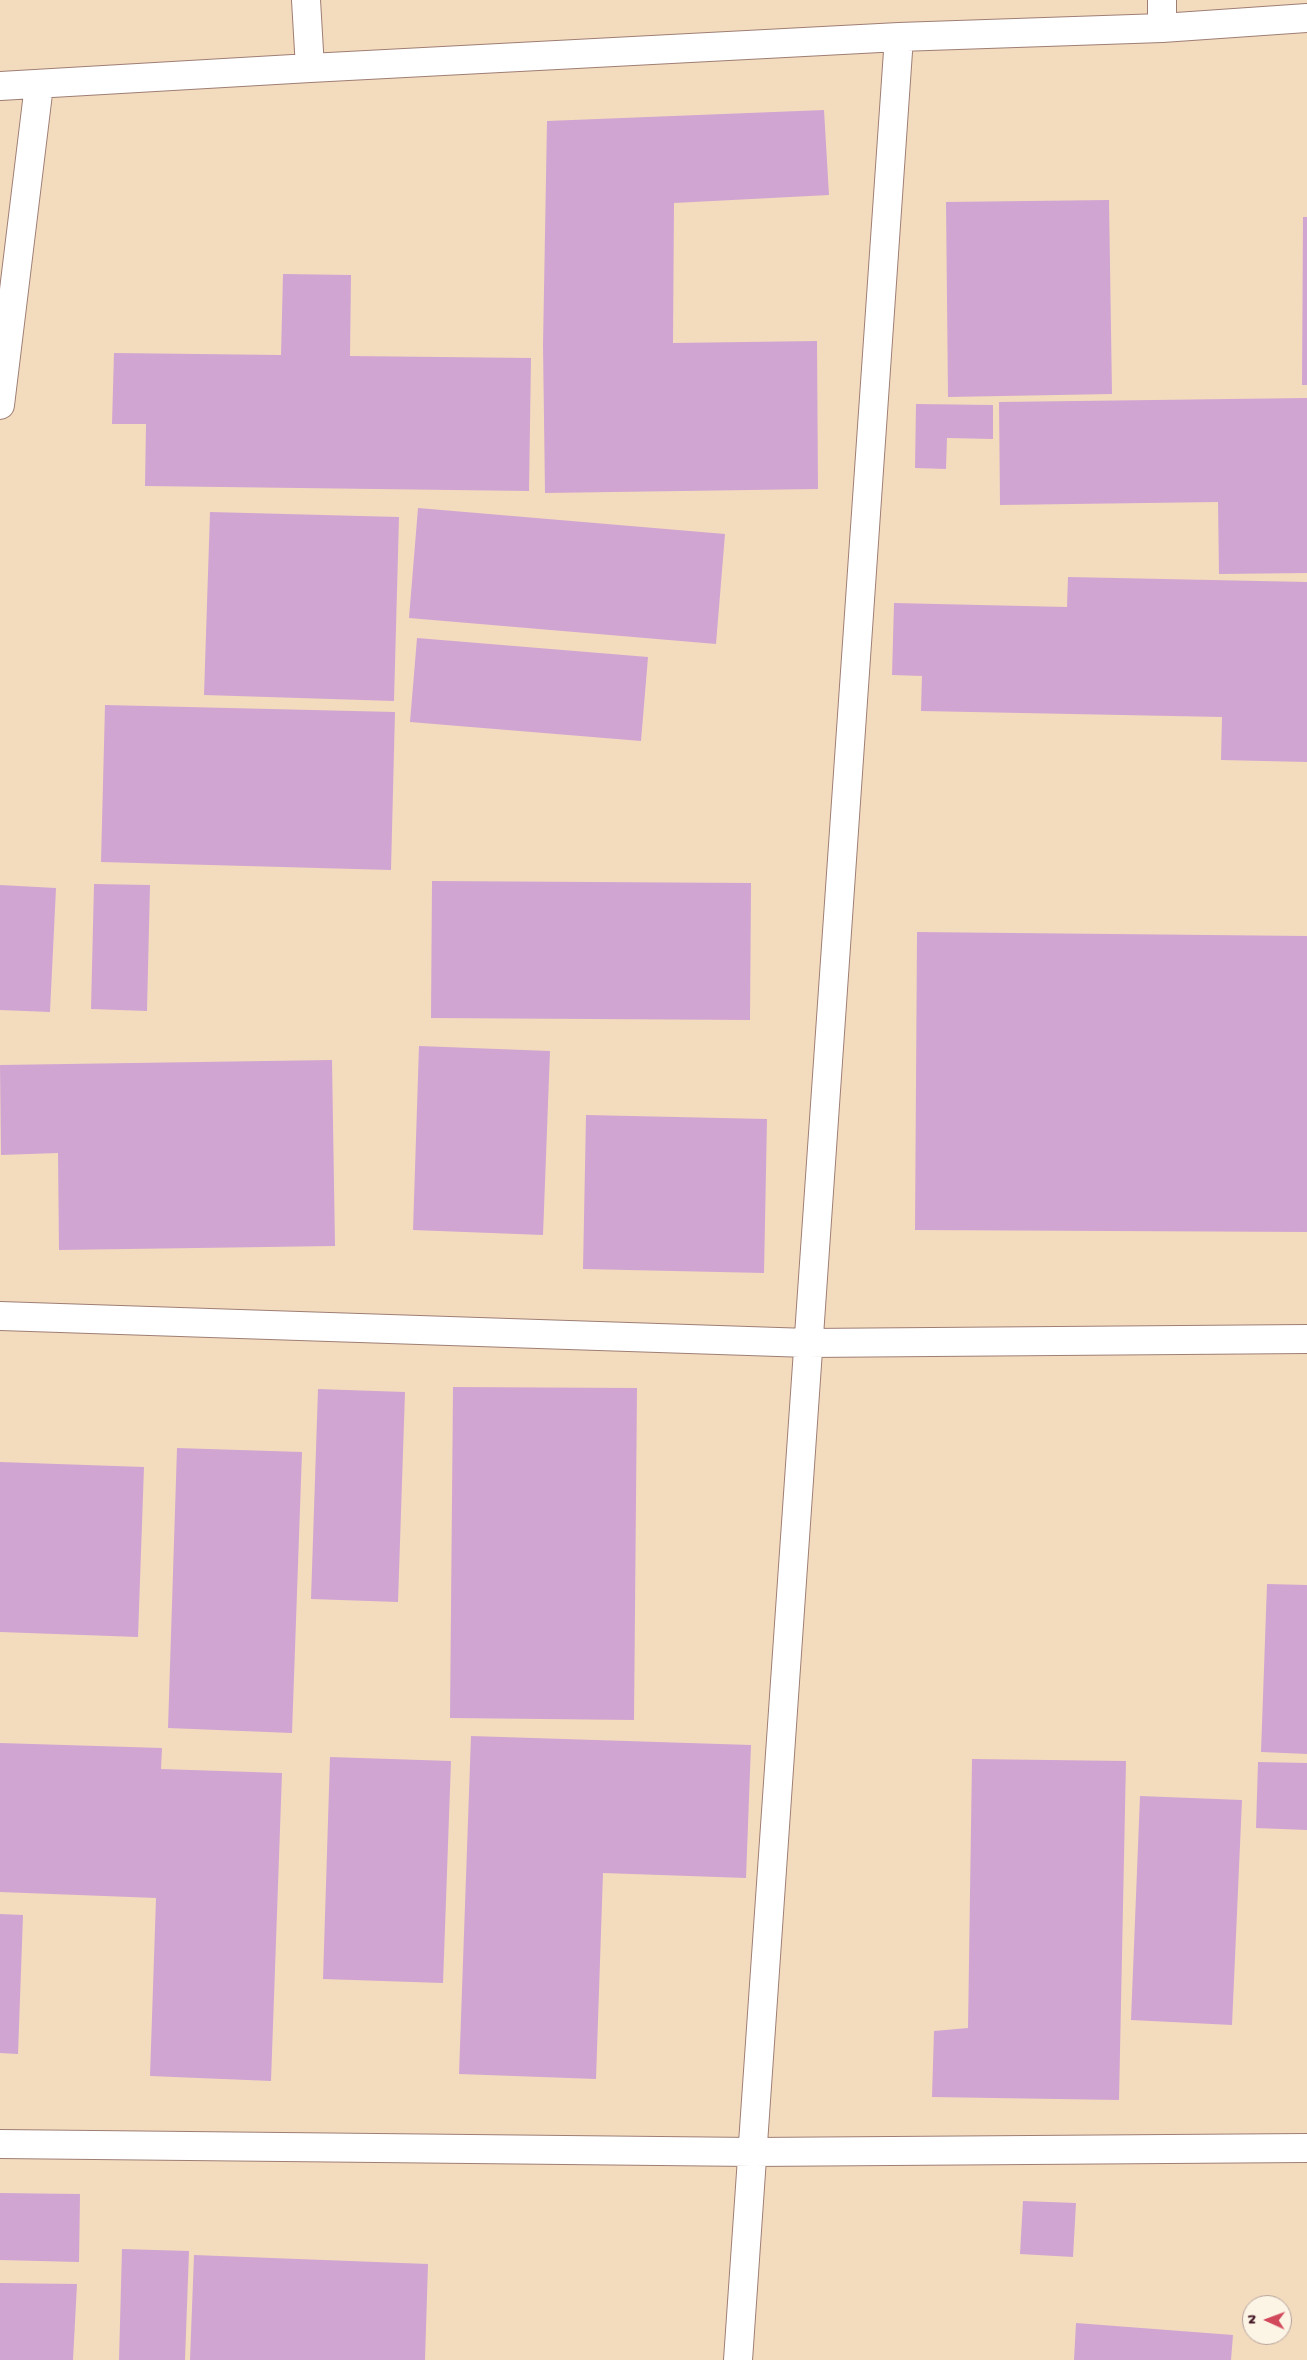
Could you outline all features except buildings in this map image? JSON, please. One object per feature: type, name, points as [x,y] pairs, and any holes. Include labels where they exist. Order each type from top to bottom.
[{"type":"street","points":[[306,0],[310,68]]},
{"type":"street","points":[[1162,0],[1162,28]]},
{"type":"street","points":[[0,86],[899,37],[1162,28],[1307,18]]},
{"type":"street","points":[[738,2360],[899,37]]},
{"type":"street","points":[[0,405],[39,85]]},
{"type":"street","points":[[0,1316],[808,1343],[1307,1338]]},
{"type":"street","points":[[0,2144],[753,2152],[1307,2148]]}]
